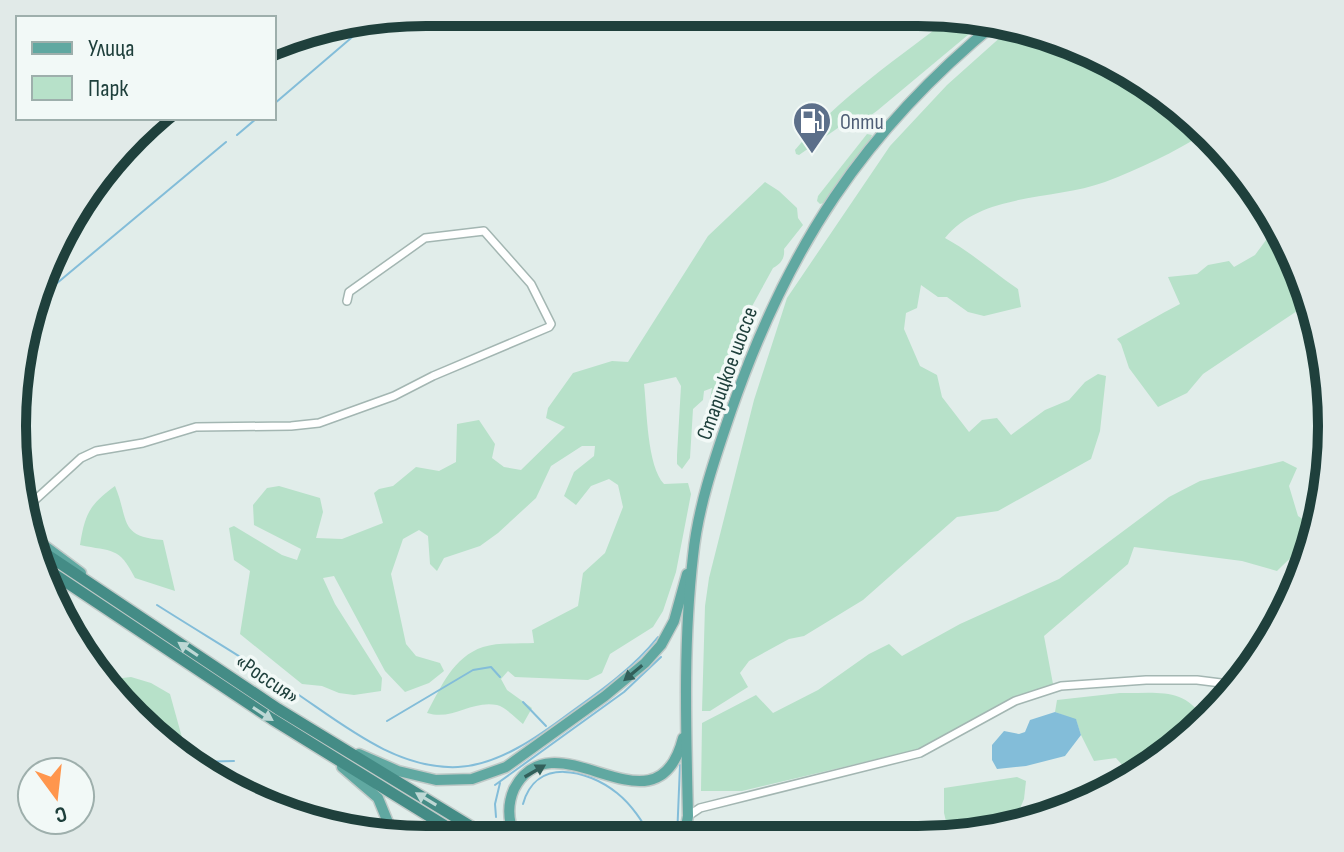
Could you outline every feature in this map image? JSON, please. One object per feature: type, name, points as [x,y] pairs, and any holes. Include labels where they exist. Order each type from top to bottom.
[{"type":"highway","name":"«Россия»","points":[[45,549],[320,742],[446,826]]},
{"type":"highway","name":"«Россия»","points":[[54,573],[320,742],[469,826]]},
{"type":"main road","name":"Старицкое шоссе","points":[[686,826],[687,650],[693,557],[708,484],[743,376],[770,310],[802,248],[837,192],[903,108],[944,66],[985,32]]},
{"type":"main road","points":[[320,742],[410,775],[445,781],[481,777],[506,767],[635,672],[661,645],[676,615],[693,557]]},
{"type":"main road","points":[[661,645],[674,642],[687,650]]},
{"type":"main road","points":[[512,826],[509,817],[511,799],[520,781],[532,770],[548,763],[563,762],[620,780],[647,780],[661,773],[676,758],[686,720]]},
{"type":"main road","points":[[320,742],[378,798],[389,824]]},
{"type":"street","points":[[35,502],[81,458],[96,451],[143,443],[196,427],[319,423],[394,396],[551,324],[531,284],[484,231],[425,238],[349,292],[347,301]]},
{"type":"street","points":[[688,816],[700,808],[920,753],[1015,701],[1061,686],[1146,680],[1224,683]]},
{"type":"green space","points":[[938,27],[974,30],[870,116],[858,114],[799,155],[796,154],[795,150],[811,131]]},
{"type":"green space","points":[[1002,35],[1047,47],[1095,67],[1140,93],[1196,138],[1105,182],[998,205],[960,223],[945,238],[1018,289],[1021,307],[984,316],[968,312],[947,297],[938,297],[921,285],[917,308],[906,313],[904,329],[920,366],[937,375],[942,397],[969,432],[982,420],[997,418],[1011,435],[1045,410],[1069,400],[1085,382],[1098,374],[1106,376],[1100,431],[1091,459],[998,511],[957,517],[863,600],[804,636],[789,639],[749,661],[740,673],[748,687],[710,711],[702,711],[705,606],[709,578],[754,400],[787,298],[890,146],[947,85]]},
{"type":"green space","points":[[867,134],[872,135],[869,142],[824,203],[820,204],[818,196]]},
{"type":"green space","points":[[765,182],[797,208],[803,225],[784,249],[782,260],[773,268],[750,310],[713,431],[702,422],[707,416],[712,388],[704,391],[703,400],[693,409],[690,458],[682,469],[677,464],[681,386],[676,377],[644,384],[651,451],[658,476],[664,484],[688,483],[691,494],[676,572],[663,611],[653,627],[610,654],[602,673],[588,680],[515,677],[508,671],[501,679],[507,690],[532,708],[523,724],[497,705],[479,705],[445,714],[427,713],[449,674],[464,658],[489,645],[534,643],[532,630],[578,606],[583,573],[605,553],[623,507],[618,485],[609,479],[591,486],[576,505],[564,496],[574,472],[594,456],[595,446],[582,446],[551,466],[536,498],[498,533],[480,546],[444,558],[437,571],[430,564],[428,536],[419,530],[403,539],[391,574],[406,644],[416,656],[440,663],[444,671],[429,683],[405,692],[385,671],[334,576],[323,578],[335,604],[382,678],[381,691],[354,695],[302,684],[240,634],[250,571],[234,560],[229,528],[234,526],[282,555],[297,560],[301,549],[254,525],[253,505],[267,488],[279,486],[320,498],[323,512],[316,538],[342,539],[383,523],[374,493],[379,489],[393,486],[416,467],[439,471],[456,462],[457,424],[479,420],[495,444],[492,458],[504,467],[521,470],[565,427],[546,418],[548,408],[573,373],[612,361],[628,362],[708,236]]},
{"type":"green space","points":[[1269,236],[1288,273],[1300,309],[1203,374],[1187,393],[1158,407],[1129,368],[1117,339],[1180,304],[1168,277],[1197,274],[1208,265],[1229,261],[1234,267],[1255,255]]},
{"type":"green space","points":[[1283,461],[1297,468],[1289,486],[1298,516],[1304,520],[1307,517],[1298,551],[1277,571],[1242,561],[1134,547],[1128,564],[1044,636],[1053,684],[1014,698],[924,748],[742,791],[701,791],[702,723],[756,695],[773,713],[818,690],[869,654],[889,644],[902,656],[960,624],[1059,579],[1169,497],[1200,481]]},
{"type":"green space","points":[[115,486],[124,517],[132,530],[138,535],[163,540],[175,591],[135,578],[124,560],[114,552],[80,545],[90,511]]},
{"type":"green space","points":[[131,677],[151,683],[170,694],[184,744],[143,709],[116,679]]},
{"type":"green space","points":[[1120,693],[1156,693],[1178,697],[1198,712],[1162,743],[1125,768],[1116,758],[1094,761],[1076,720],[1055,712],[1057,700]]},
{"type":"green space","points":[[1017,777],[1026,781],[1024,799],[1018,813],[970,823],[947,825],[944,788]]},
{"type":"water","points":[[1055,712],[1076,719],[1081,735],[1065,756],[1026,766],[997,769],[992,760],[992,745],[1004,731],[1025,732],[1030,720]]},
{"type":"waterway","points":[[276,102],[358,32]]},
{"type":"waterway","points":[[237,135],[255,120]]},
{"type":"waterway","points":[[50,289],[226,142]]},
{"type":"waterway","points":[[157,605],[369,742],[412,761],[435,766],[473,765],[518,748],[606,687],[658,637]]},
{"type":"waterway","points":[[495,785],[624,692],[661,657]]},
{"type":"waterway","points":[[387,721],[473,670],[491,667],[500,677]]},
{"type":"waterway","points":[[523,702],[546,726]]},
{"type":"waterway","points":[[208,762],[234,761]]},
{"type":"waterway","points":[[677,826],[680,765]]},
{"type":"waterway","points":[[523,804],[539,779],[564,772],[578,774],[617,793],[644,826]]},
{"type":"waterway","points":[[496,817],[495,804],[500,783]]},
{"type":"place","name":"Опти","points":[[812,155]]}]
